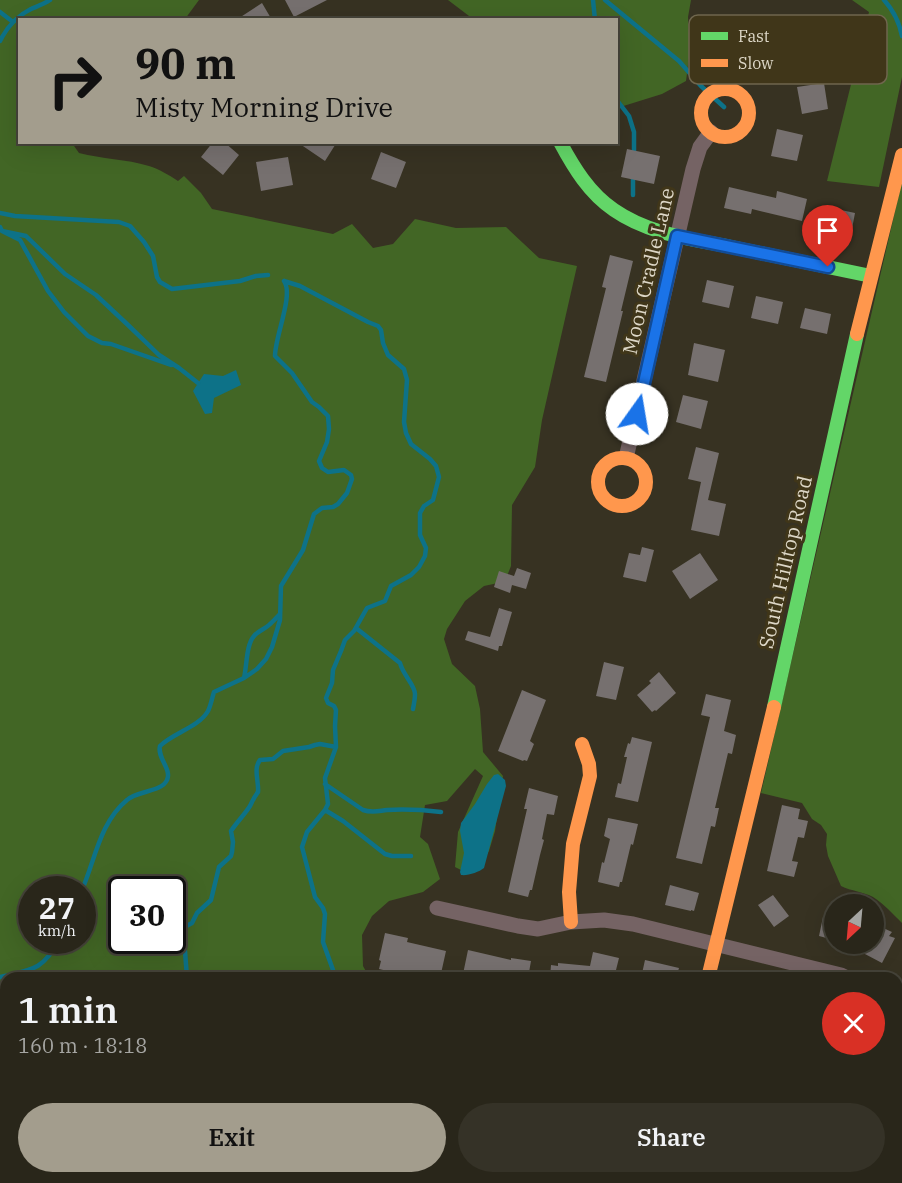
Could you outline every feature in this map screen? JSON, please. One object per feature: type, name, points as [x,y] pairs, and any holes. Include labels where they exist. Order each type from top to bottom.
[{"type":"street","name":"Moon Cradle Lane","points":[[626,458],[693,169],[700,147],[711,132]]},
{"type":"street","points":[[561,144],[577,174],[596,196],[615,211],[642,225],[677,236],[871,276]]},
{"type":"street","name":"South Hilltop Road","points":[[709,972],[780,680],[871,276],[902,154]]},
{"type":"street","points":[[572,922],[569,892],[572,852],[590,776],[589,764],[582,744]]},
{"type":"street","points":[[437,908],[538,929],[572,922],[604,920],[633,924],[829,972]]},
{"type":"green space","points":[[0,0],[199,0],[186,18],[18,18],[18,144],[73,144],[79,153],[149,166],[178,181],[184,176],[201,193],[212,209],[333,234],[352,224],[373,248],[393,244],[415,219],[456,228],[506,227],[539,258],[577,266],[542,420],[535,467],[512,505],[511,566],[507,576],[498,583],[484,586],[465,601],[447,629],[444,639],[452,664],[475,686],[480,709],[483,752],[503,776],[495,831],[489,851],[476,871],[465,872],[455,867],[458,832],[483,776],[475,769],[447,801],[425,805],[420,837],[428,844],[440,879],[423,892],[389,901],[372,916],[362,935],[363,966],[366,972],[0,972]]},
{"type":"green space","points":[[448,0],[691,0],[688,17],[689,58],[686,81],[662,94],[618,108],[618,18],[472,18]]},
{"type":"green space","points":[[852,0],[902,0],[902,77],[879,187],[827,181],[851,84],[887,84],[887,15],[868,15],[869,12]]},
{"type":"green space","points":[[902,181],[902,923],[884,905],[884,894],[866,894],[841,886],[828,856],[827,834],[821,825],[812,819],[802,803],[761,793]]},
{"type":"water","points":[[236,370],[241,385],[214,398],[212,413],[205,414],[193,391],[204,374],[223,376]]},
{"type":"water","points":[[498,774],[505,780],[506,786],[484,868],[461,875],[464,853],[461,823],[487,784],[494,775]]},
{"type":"building","points":[[285,0],[327,0],[294,17]]},
{"type":"building","points":[[262,3],[271,18],[239,18]]},
{"type":"building","points":[[824,84],[828,109],[802,114],[797,87]]},
{"type":"building","points":[[777,129],[803,135],[797,161],[771,156]]},
{"type":"building","points":[[211,144],[226,144],[239,155],[223,175],[201,157]]},
{"type":"building","points":[[300,144],[336,144],[325,161]]},
{"type":"building","points":[[627,149],[660,156],[654,184],[621,177]]},
{"type":"building","points":[[381,152],[406,162],[396,188],[371,179]]},
{"type":"building","points":[[288,157],[293,185],[261,191],[256,162]]},
{"type":"building","points":[[729,187],[776,198],[777,191],[807,199],[802,221],[752,209],[751,214],[724,208]]},
{"type":"building","points":[[827,207],[855,213],[851,234],[823,227]]},
{"type":"building","points":[[610,255],[633,261],[606,382],[584,377],[606,288],[602,287]]},
{"type":"building","points":[[707,280],[734,286],[729,308],[702,302]]},
{"type":"building","points":[[756,296],[783,302],[778,324],[751,318]]},
{"type":"building","points":[[805,308],[831,314],[827,334],[800,328]]},
{"type":"building","points":[[694,343],[725,350],[718,382],[688,375]]},
{"type":"building","points":[[683,395],[708,401],[701,429],[676,422]]},
{"type":"building","points":[[696,447],[719,453],[708,500],[726,504],[719,536],[691,530],[701,482],[688,479]]},
{"type":"building","points":[[642,547],[654,550],[646,582],[623,577],[629,553],[640,555]]},
{"type":"building","points":[[700,553],[718,580],[690,599],[672,571]]},
{"type":"building","points":[[517,568],[531,573],[526,589],[512,585],[510,593],[494,587],[499,571],[514,576]]},
{"type":"building","points":[[499,608],[512,612],[502,646],[499,646],[498,651],[465,640],[468,631],[490,637]]},
{"type":"building","points":[[604,662],[624,667],[616,700],[596,696]]},
{"type":"building","points":[[659,672],[676,693],[652,712],[637,695],[651,683],[649,681]]},
{"type":"building","points":[[522,690],[546,700],[530,741],[534,744],[527,761],[498,751]]},
{"type":"building","points":[[706,694],[731,700],[724,731],[736,735],[732,754],[728,753],[715,808],[719,808],[715,827],[711,826],[702,864],[676,858],[710,717],[701,715]]},
{"type":"building","points":[[632,737],[652,742],[638,802],[615,797],[618,783],[621,784],[627,757],[624,757]]},
{"type":"building","points":[[529,788],[558,796],[554,815],[547,814],[542,839],[544,840],[532,890],[528,897],[508,892],[527,809],[524,809]]},
{"type":"building","points":[[782,805],[800,809],[798,819],[808,821],[804,838],[798,837],[792,861],[798,862],[794,877],[767,871]]},
{"type":"building","points":[[608,818],[638,824],[619,887],[598,882],[610,839],[604,836]]},
{"type":"building","points":[[670,885],[699,893],[694,911],[665,905]]},
{"type":"building","points":[[773,895],[789,916],[774,927],[758,905]]},
{"type":"building","points":[[823,917],[824,937],[819,936]]},
{"type":"building","points":[[884,928],[892,932],[889,936],[895,938],[882,963],[865,954],[884,954]]},
{"type":"building","points":[[385,933],[408,938],[407,942],[446,951],[441,972],[392,972],[379,969],[381,961],[379,960]]},
{"type":"building","points":[[468,950],[511,960],[511,958],[531,961],[529,972],[463,972]]},
{"type":"building","points":[[593,952],[619,958],[616,972],[550,972],[551,965],[558,966],[558,963],[590,966]]},
{"type":"building","points":[[645,960],[679,968],[678,972],[642,972]]},
{"type":"waterway","points":[[18,18],[50,0]]},
{"type":"waterway","points":[[593,0],[595,18]]},
{"type":"waterway","points":[[605,0],[679,61],[689,72]]},
{"type":"waterway","points":[[884,0],[896,16],[902,36]]},
{"type":"waterway","points":[[0,12],[13,22]]},
{"type":"waterway","points":[[0,41],[18,18]]},
{"type":"waterway","points":[[699,84],[724,107]]},
{"type":"waterway","points":[[618,102],[629,116],[634,132],[634,156]]},
{"type":"waterway","points":[[633,176],[633,195]]},
{"type":"waterway","points":[[0,213],[15,216],[119,222],[130,226],[153,256],[160,282],[172,289],[240,281],[268,275]]},
{"type":"waterway","points":[[0,227],[2,231],[20,240],[48,291],[64,312],[88,336],[102,343],[171,365]]},
{"type":"waterway","points":[[2,231],[26,236],[65,274],[96,295],[159,355],[198,383]]},
{"type":"waterway","points":[[284,281],[300,286],[378,326],[388,355],[404,369],[407,380],[404,422],[406,433],[411,444],[436,466],[439,477],[433,500],[424,506],[420,513],[420,535],[426,548],[425,556],[411,575],[391,586],[385,601],[367,608],[354,631],[345,640],[333,670],[332,683],[326,698],[336,710],[336,747],[325,778],[328,804],[307,832],[302,847],[315,897],[325,914],[323,942],[333,972]]},
{"type":"waterway","points":[[87,876],[104,830],[118,809],[131,797],[160,787],[167,780],[168,772],[160,746],[204,717],[214,692],[244,678],[266,659],[280,620],[281,586],[303,550],[314,514],[322,508],[338,504],[347,493],[352,479],[351,475],[344,470],[328,472],[322,468],[319,461],[327,442],[328,416],[312,402],[292,373],[275,356],[286,306],[284,281]]},
{"type":"waterway","points":[[244,678],[251,640],[280,614]]},
{"type":"waterway","points":[[356,628],[400,663],[414,691],[413,709]]},
{"type":"waterway","points":[[187,972],[185,951],[177,934],[192,923],[197,913],[211,900],[219,867],[231,856],[233,842],[231,831],[258,792],[257,771],[260,760],[273,759],[283,751],[320,744],[336,747]]},
{"type":"waterway","points":[[325,784],[366,811],[441,812]]},
{"type":"waterway","points":[[325,810],[385,854],[411,856]]},
{"type":"waterway","points":[[20,972],[35,968],[50,954]]},
{"type":"traffic: fast","points":[[561,144],[597,196],[614,210],[642,225],[688,239],[871,276]]},
{"type":"traffic: fast","points":[[774,707],[857,334]]},
{"type":"traffic: slow","points":[[725,89],[742,96],[749,113],[742,130],[725,137],[708,130],[701,113],[708,96],[725,89]]},
{"type":"traffic: slow","points":[[857,334],[902,155]]},
{"type":"traffic: slow","points":[[617,458],[627,458],[639,465],[646,477],[646,482],[646,487],[639,499],[627,506],[617,506],[602,495],[598,487],[598,477],[609,462],[617,458]]},
{"type":"traffic: slow","points":[[709,972],[774,707]]},
{"type":"traffic: slow","points":[[571,922],[569,892],[573,844],[590,776],[589,764],[582,744]]},
{"type":"route","points":[[637,414],[677,236],[828,267]]}]
